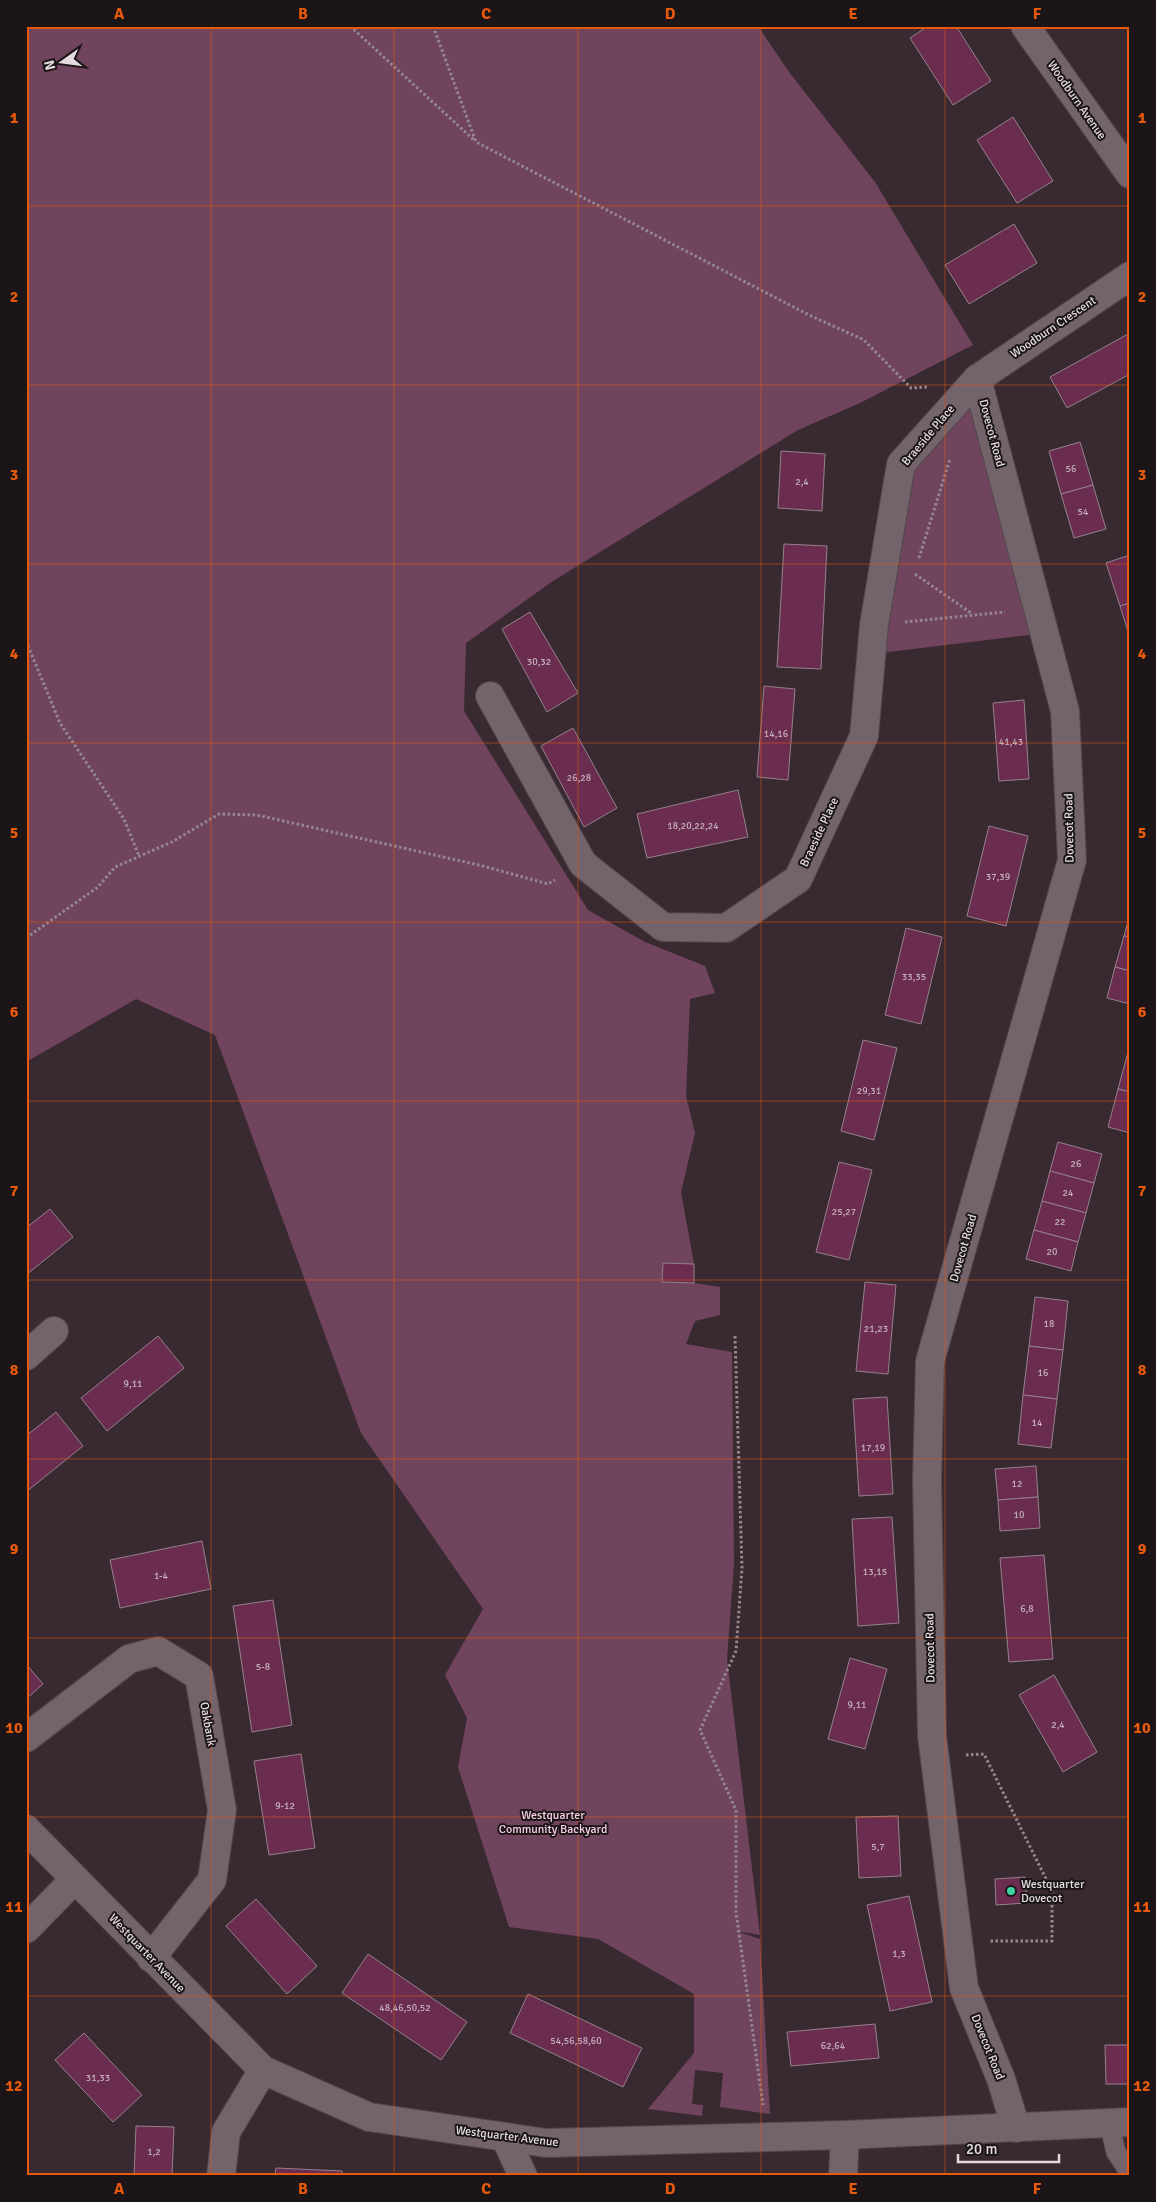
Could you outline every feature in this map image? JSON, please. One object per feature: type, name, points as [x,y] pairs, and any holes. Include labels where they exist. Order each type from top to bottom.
[{"type":"street","name":"Woodburn Avenue","points":[[1025,26],[1130,174]]},
{"type":"street","name":"Woodburn Crescent","points":[[975,381],[1130,276]]},
{"type":"street","name":"Braeside Place","points":[[490,696],[583,864],[662,927],[726,928],[798,879],[864,736],[874,625],[901,464],[975,381]]},
{"type":"street","name":"Dovecot Road","points":[[975,381],[1066,711],[1072,860],[930,1361],[927,1481],[932,1736],[964,1988],[1001,2079],[1016,2128]]},
{"type":"street","points":[[26,1356],[54,1331]]},
{"type":"street","name":"Oakbank","points":[[26,1738],[129,1658],[158,1651],[199,1676],[222,1810],[212,1880],[151,1958]]},
{"type":"street","name":"Westquarter Avenue","points":[[26,1829],[263,2070],[369,2117],[546,2143],[845,2135],[1119,2123]]},
{"type":"street","points":[[26,1930],[75,1879]]},
{"type":"street","points":[[221,2176],[226,2132],[263,2070]]},
{"type":"street","points":[[843,2176],[845,2135]]},
{"type":"street","points":[[505,2137],[523,2176]]},
{"type":"lane","points":[[1119,2123],[1116,2152],[1130,2173]]},
{"type":"path","points":[[350,26],[476,142],[809,315],[864,340],[911,388],[975,381]]},
{"type":"path","points":[[433,26],[476,142]]},
{"type":"path","points":[[910,580],[915,574],[953,450]]},
{"type":"path","points":[[915,574],[971,614]]},
{"type":"path","points":[[914,621],[999,612]]},
{"type":"path","points":[[26,641],[60,723],[124,819],[140,856]]},
{"type":"path","points":[[26,938],[98,886],[115,867],[172,842],[219,814],[257,815],[483,866],[548,884],[583,864]]},
{"type":"path","points":[[736,1336],[742,1568],[736,1651],[700,1730],[736,1810],[736,1912],[755,2041],[766,2137]]},
{"type":"path","points":[[935,1756],[984,1754],[1052,1891],[1052,1941],[958,1943]]},
{"type":"green space","name":"Westquarter Community Backyard","points":[[26,26],[758,26],[789,72],[875,182],[973,345],[860,403],[798,430],[553,581],[466,643],[464,711],[588,910],[645,942],[705,966],[715,993],[690,999],[686,1096],[695,1133],[681,1192],[694,1264],[663,1263],[662,1282],[694,1283],[720,1287],[720,1315],[695,1321],[686,1344],[732,1352],[734,1564],[727,1659],[760,1935],[736,1931],[760,1939],[770,2114],[720,2107],[723,2073],[695,2070],[692,2104],[703,2105],[702,2116],[648,2109],[694,2053],[694,1994],[598,1939],[509,1927],[458,1767],[467,1718],[445,1675],[483,1609],[361,1433],[215,1035],[136,999],[26,1062]]},
{"type":"green space","points":[[977,379],[1045,633],[872,654],[901,464]]},
{"type":"building","points":[[928,26],[956,26],[991,81],[953,105],[910,38]]},
{"type":"building","points":[[1013,117],[1053,181],[1017,203],[977,140]]},
{"type":"building","points":[[1014,224],[1037,263],[969,304],[945,265]]},
{"type":"building","points":[[1130,333],[1130,374],[1067,408],[1050,377]]},
{"type":"building","points":[[1080,442],[1093,485],[1061,494],[1049,451]]},
{"type":"building","points":[[781,451],[825,454],[822,511],[778,508]]},
{"type":"building","points":[[1093,485],[1106,529],[1074,538],[1061,494]]},
{"type":"building","points":[[784,544],[827,546],[821,669],[777,667]]},
{"type":"building","points":[[1130,555],[1130,603],[1120,606],[1106,563]]},
{"type":"building","points":[[1130,603],[1130,638],[1120,606]]},
{"type":"building","points":[[530,612],[578,693],[547,712],[502,629]]},
{"type":"building","points":[[764,686],[795,689],[788,780],[757,777]]},
{"type":"building","points":[[1024,700],[1029,779],[999,781],[993,703]]},
{"type":"building","points":[[573,728],[617,808],[584,827],[541,746]]},
{"type":"building","points":[[738,790],[748,837],[647,858],[637,814]]},
{"type":"building","points":[[989,826],[1028,836],[1006,926],[967,916]]},
{"type":"building","points":[[1130,914],[1130,937],[1124,936]]},
{"type":"building","points":[[906,928],[942,937],[921,1024],[885,1015]]},
{"type":"building","points":[[1124,936],[1130,937],[1130,971],[1115,967]]},
{"type":"building","points":[[1115,967],[1130,971],[1130,1004],[1107,998]]},
{"type":"building","points":[[863,1040],[897,1048],[874,1140],[841,1131]]},
{"type":"building","points":[[1128,1052],[1130,1052],[1130,1092],[1118,1089]]},
{"type":"building","points":[[1118,1089],[1130,1092],[1130,1133],[1108,1127]]},
{"type":"building","points":[[1058,1142],[1102,1154],[1094,1183],[1050,1171]]},
{"type":"building","points":[[839,1162],[872,1170],[849,1260],[816,1252]]},
{"type":"building","points":[[1050,1171],[1094,1183],[1086,1213],[1042,1201]]},
{"type":"building","points":[[1042,1201],[1086,1213],[1078,1242],[1034,1230]]},
{"type":"building","points":[[50,1209],[73,1237],[26,1275],[26,1228]]},
{"type":"building","points":[[1034,1230],[1078,1242],[1071,1271],[1026,1259]]},
{"type":"building","points":[[663,1263],[694,1264],[694,1283],[662,1282]]},
{"type":"building","points":[[865,1282],[896,1285],[888,1374],[856,1371]]},
{"type":"building","points":[[1035,1297],[1068,1301],[1063,1350],[1029,1346]]},
{"type":"building","points":[[158,1336],[184,1368],[107,1431],[81,1398]]},
{"type":"building","points":[[1029,1346],[1063,1350],[1057,1399],[1023,1395]]},
{"type":"building","points":[[1023,1395],[1057,1399],[1051,1448],[1018,1444]]},
{"type":"building","points":[[887,1397],[893,1494],[859,1496],[853,1399]]},
{"type":"building","points":[[56,1412],[83,1446],[26,1492],[26,1436]]},
{"type":"building","points":[[1036,1466],[1038,1497],[998,1500],[995,1469]]},
{"type":"building","points":[[1038,1497],[1040,1528],[1000,1531],[998,1500]]},
{"type":"building","points":[[892,1517],[899,1623],[858,1626],[852,1519]]},
{"type":"building","points":[[202,1541],[211,1589],[120,1608],[110,1560]]},
{"type":"building","points":[[1044,1555],[1053,1659],[1009,1662],[1000,1558]]},
{"type":"building","points":[[273,1600],[292,1725],[252,1732],[233,1606]]},
{"type":"building","points":[[850,1658],[887,1669],[865,1749],[828,1739]]},
{"type":"building","points":[[26,1664],[43,1684],[26,1699]]},
{"type":"building","points":[[1054,1675],[1097,1752],[1063,1772],[1019,1695]]},
{"type":"building","points":[[301,1754],[315,1848],[269,1855],[254,1761]]},
{"type":"building","points":[[898,1816],[901,1876],[859,1878],[856,1817]]},
{"type":"building","name":"Westquarter Dovecot","points":[[1025,1877],[1027,1903],[996,1905],[995,1879]]},
{"type":"building","points":[[909,1896],[932,2002],[890,2011],[867,1905]]},
{"type":"building","points":[[256,1899],[317,1966],[287,1994],[226,1926]]},
{"type":"building","points":[[368,1954],[467,2022],[441,2060],[342,1993]]},
{"type":"building","points":[[528,1994],[642,2048],[623,2087],[510,2033]]},
{"type":"building","points":[[875,2024],[879,2058],[791,2066],[787,2032]]},
{"type":"building","points":[[84,2033],[142,2095],[113,2122],[55,2060]]},
{"type":"building","points":[[1105,2045],[1130,2045],[1130,2084],[1106,2084]]},
{"type":"building","points":[[136,2126],[174,2127],[172,2176],[134,2176]]},
{"type":"building","points":[[276,2168],[342,2171],[342,2176],[275,2176]]},
{"type":"place","name":"Westquarter Dovecot","points":[[1011,1891]]}]
